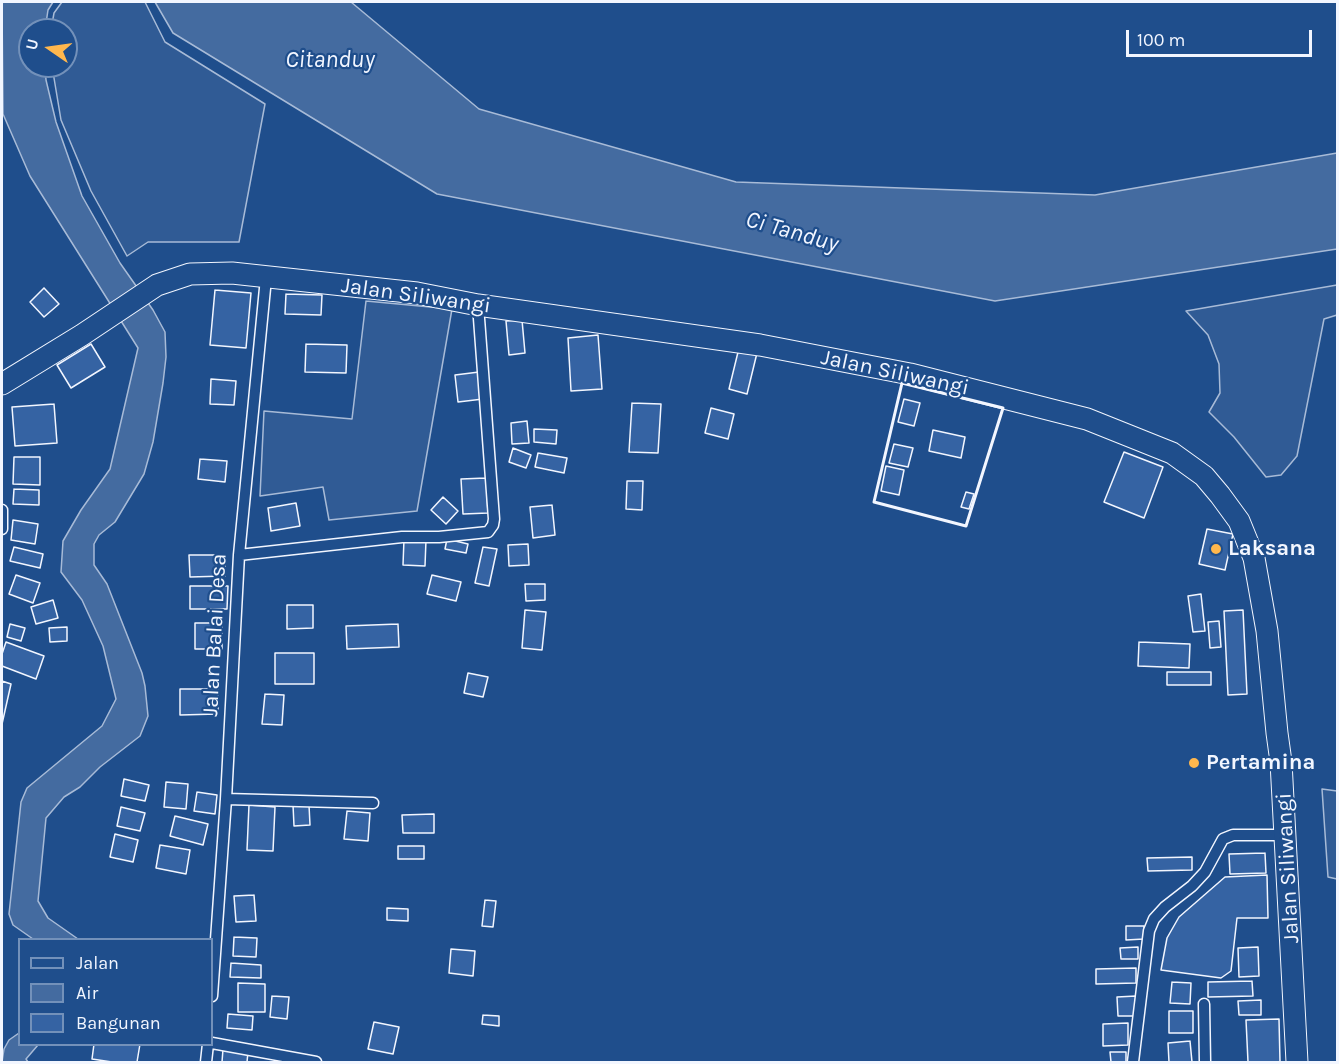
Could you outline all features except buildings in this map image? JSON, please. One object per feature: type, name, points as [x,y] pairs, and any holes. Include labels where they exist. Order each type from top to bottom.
[{"type":"highway","name":"Jalan Siliwangi","points":[[2,384],[157,285],[190,274],[232,273],[417,293],[478,305],[760,345],[910,374],[1097,422],[1172,453],[1204,476],[1227,504],[1239,521],[1254,558],[1267,631],[1281,762],[1297,1062]]},
{"type":"street","name":"Jalan Balai Desa","points":[[213,982],[226,800],[238,555],[266,278]]},
{"type":"street","points":[[238,555],[402,537],[439,537],[488,532],[494,519],[478,305]]},
{"type":"street","points":[[2,510],[2,529]]},
{"type":"street","points":[[226,800],[373,803]]},
{"type":"street","points":[[1133,1062],[1149,931],[1155,919],[1165,907],[1199,880],[1223,839],[1233,835],[1285,835]]},
{"type":"street","points":[[1204,1004],[1205,1062]]},
{"type":"street","points":[[213,1044],[316,1062]]},
{"type":"street","points":[[206,1062],[209,1046]]},
{"type":"shaded area","points":[[62,2],[145,2],[165,42],[265,104],[239,242],[148,242],[127,256],[91,191],[61,120],[54,78],[78,78],[78,18],[53,18]]},
{"type":"shaded area","points":[[1337,285],[1337,315],[1324,319],[1297,456],[1281,475],[1266,477],[1234,437],[1209,412],[1220,393],[1219,364],[1208,335],[1186,311]]},
{"type":"shaded area","points":[[366,301],[452,309],[417,511],[329,520],[323,487],[260,496],[264,411],[352,419]]},
{"type":"shaded area","points":[[1322,789],[1337,791],[1337,879],[1328,877]]},
{"type":"water","points":[[3,2],[53,2],[47,18],[18,18],[18,78],[46,78],[56,122],[82,196],[120,263],[153,310],[165,332],[166,357],[163,383],[153,442],[144,474],[115,522],[99,535],[94,544],[94,565],[107,584],[142,673],[148,716],[140,736],[100,767],[80,787],[64,797],[46,818],[38,901],[48,918],[77,938],[32,938],[13,925],[9,914],[21,802],[27,788],[102,726],[116,699],[103,646],[82,600],[61,572],[63,541],[81,510],[110,469],[138,348],[30,176],[3,114],[2,4]]},
{"type":"water","name":"Citanduy","points":[[155,2],[351,2],[479,109],[736,182],[1095,195],[1337,153],[1337,249],[995,301],[437,194],[173,33]]},
{"type":"water","points":[[18,1034],[18,1046],[37,1046],[26,1059],[28,1062],[2,1062],[4,1049],[9,1040]]},
{"type":"wall","points":[[902,383],[1003,408],[966,526],[874,502],[902,383]]},
{"type":"place","name":"Laksana","points":[[1216,549]]},
{"type":"place","name":"Pertamina","points":[[1194,763]]},
{"type":"water label","name":"Ci Tanduy","points":[[792,232]]}]
